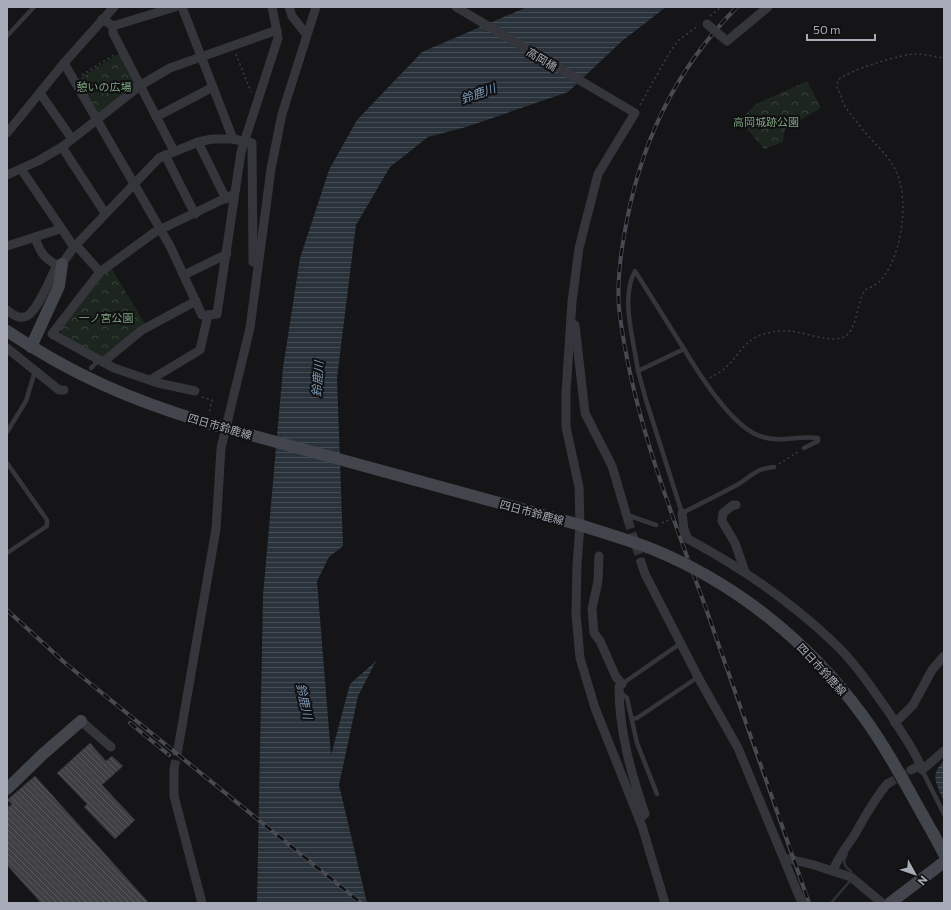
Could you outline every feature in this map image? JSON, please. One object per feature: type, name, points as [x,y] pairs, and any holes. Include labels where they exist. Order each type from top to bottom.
[{"type":"main road","points":[[31,347],[59,286],[60,265]]},
{"type":"main road","name":"四日市鈴鹿線","points":[[7,331],[31,347],[85,378],[152,405],[207,423],[567,521],[652,549],[696,570],[742,598],[788,634],[814,658],[863,715],[887,752],[944,854]]},
{"type":"main road","points":[[7,789],[43,754],[81,721]]},
{"type":"main road","points":[[890,903],[944,862]]},
{"type":"street","points":[[7,133],[64,63],[114,7]]},
{"type":"street","points":[[102,20],[113,26],[175,7]]},
{"type":"street","points":[[182,7],[233,139]]},
{"type":"street","points":[[64,63],[133,185],[161,230],[202,315],[217,314],[226,254],[230,196],[245,141],[278,38],[272,7]]},
{"type":"street","points":[[289,7],[292,16],[306,34]]},
{"type":"street","points":[[178,749],[216,529],[221,448],[229,429],[250,328],[253,294],[271,169],[282,114],[306,34],[316,7]]},
{"type":"street","name":"高岡橋","points":[[456,7],[632,112]]},
{"type":"street","points":[[705,22],[727,41],[768,7]]},
{"type":"street","points":[[113,26],[114,33],[174,151]]},
{"type":"street","points":[[7,174],[21,169],[62,147],[141,85],[170,68],[200,56],[277,30]]},
{"type":"street","points":[[156,117],[213,87]]},
{"type":"street","points":[[40,93],[72,139]]},
{"type":"street","points":[[632,112],[598,174],[579,248],[572,302],[566,392],[566,427],[579,487],[580,525],[577,565],[576,614],[580,658],[595,708],[639,818],[662,889],[665,903]]},
{"type":"street","points":[[7,310],[21,317],[26,316],[34,310],[60,265],[75,246],[159,158],[198,142],[212,139],[233,139],[252,143],[253,294]]},
{"type":"street","points":[[198,142],[230,196]]},
{"type":"street","points":[[62,147],[105,213]]},
{"type":"street","points":[[165,155],[195,214]]},
{"type":"street","points":[[21,169],[60,228],[100,272]]},
{"type":"street","points":[[195,391],[150,380],[114,368],[52,334],[100,272],[155,232],[230,196]]},
{"type":"street","points":[[7,246],[60,228]]},
{"type":"street","points":[[35,237],[40,251],[60,265]]},
{"type":"street","points":[[184,275],[226,254]]},
{"type":"street","points":[[101,361],[142,330],[196,301]]},
{"type":"street","points":[[572,302],[585,413],[612,466],[628,517]]},
{"type":"street","points":[[150,380],[200,350],[208,315]]},
{"type":"street","points":[[7,348],[59,390],[66,389]]},
{"type":"street","points":[[736,506],[733,505],[723,513],[722,521],[735,543],[744,572]]},
{"type":"street","points":[[682,513],[684,529],[688,539],[744,572],[802,614],[833,642],[880,700],[896,723],[921,767]]},
{"type":"street","points":[[599,556],[598,581],[592,609],[592,624],[594,633],[600,641],[621,688],[625,748],[645,814],[639,818]]},
{"type":"street","points":[[641,562],[645,574],[698,677],[738,748],[780,853],[785,858],[802,903]]},
{"type":"street","points":[[896,723],[913,705],[932,670],[944,656]]},
{"type":"street","points":[[81,721],[111,747]]},
{"type":"street","points":[[911,770],[921,767],[944,751]]},
{"type":"street","points":[[174,768],[174,796],[202,903]]},
{"type":"street","points":[[834,871],[838,858],[854,835],[873,802],[887,784]]},
{"type":"street","points":[[785,858],[851,877],[882,903]]},
{"type":"lane","points":[[7,36],[34,7]]},
{"type":"lane","points":[[774,467],[761,468],[736,486],[722,491],[682,513],[638,371],[628,299],[629,285],[635,271],[700,374],[726,408],[753,434],[764,438],[818,438],[818,441],[804,448]]},
{"type":"lane","points":[[638,371],[684,349]]},
{"type":"lane","points":[[91,368],[101,361]]},
{"type":"lane","points":[[7,432],[26,401],[35,371]]},
{"type":"lane","points":[[7,463],[47,520],[47,526],[7,553]]},
{"type":"lane","points":[[628,517],[656,524]]},
{"type":"lane","points":[[657,794],[637,743],[627,698],[621,688],[681,643]]},
{"type":"lane","points":[[632,719],[638,718],[698,677]]},
{"type":"lane","points":[[921,767],[944,814]]},
{"type":"path","points":[[632,112],[671,50],[679,40],[705,22],[721,7]]},
{"type":"path","points":[[233,45],[256,105]]},
{"type":"path","points":[[74,80],[123,50]]},
{"type":"path","points":[[706,380],[724,370],[743,347],[760,336],[780,330],[792,331],[816,337],[837,339],[849,333],[854,324],[865,290],[879,282],[892,261],[902,225],[903,199],[899,178],[892,163],[843,104],[840,92],[837,88],[838,80],[866,67],[916,54],[944,58]]},
{"type":"path","points":[[195,391],[194,396],[212,400],[207,423]]},
{"type":"path","points":[[774,467],[804,448]]},
{"type":"path","points":[[656,524],[682,513]]},
{"type":"green space","name":"憩いの広場","points":[[120,53],[135,82],[134,86],[99,113],[96,112],[77,80]]},
{"type":"green space","name":"高岡城跡公園","points":[[807,81],[821,108],[785,129],[783,142],[764,149],[740,120],[756,104]]},
{"type":"green space","name":"一ノ宮公園","points":[[112,269],[145,324],[103,357],[61,337],[60,329],[103,274]]},
{"type":"water","name":"鈴鹿川","points":[[527,7],[666,7],[622,41],[568,92],[466,127],[428,137],[390,167],[356,225],[337,378],[343,546],[329,557],[317,581],[331,755],[350,684],[376,661],[358,696],[339,785],[367,903],[257,903],[263,596],[283,368],[300,258],[329,170],[357,120],[422,52]]},
{"type":"water","points":[[944,761],[944,801],[937,785],[936,775],[939,766]]},
{"type":"building","points":[[90,743],[106,761],[112,756],[123,766],[102,785],[135,820],[115,839],[84,807],[87,804],[57,773]]},
{"type":"building","points":[[35,776],[149,903],[41,903],[7,865],[7,808],[12,804],[7,800]]},
{"type":"waterway","points":[[847,854],[844,864],[851,871]]},
{"type":"waterway","points":[[831,903],[849,882]]},
{"type":"tunnel","points":[[628,520],[641,562]]},
{"type":"tunnel","points":[[174,769],[178,749]]},
{"type":"tunnel","points":[[887,784],[907,773]]},
{"type":"railway","points":[[737,7],[714,32],[694,58],[677,84],[649,141],[639,171],[624,236],[619,272],[619,308],[632,384],[653,458],[809,903]]},
{"type":"railway","points":[[7,610],[65,663],[361,903]]},
{"type":"railway","points":[[130,723],[169,755]]}]
